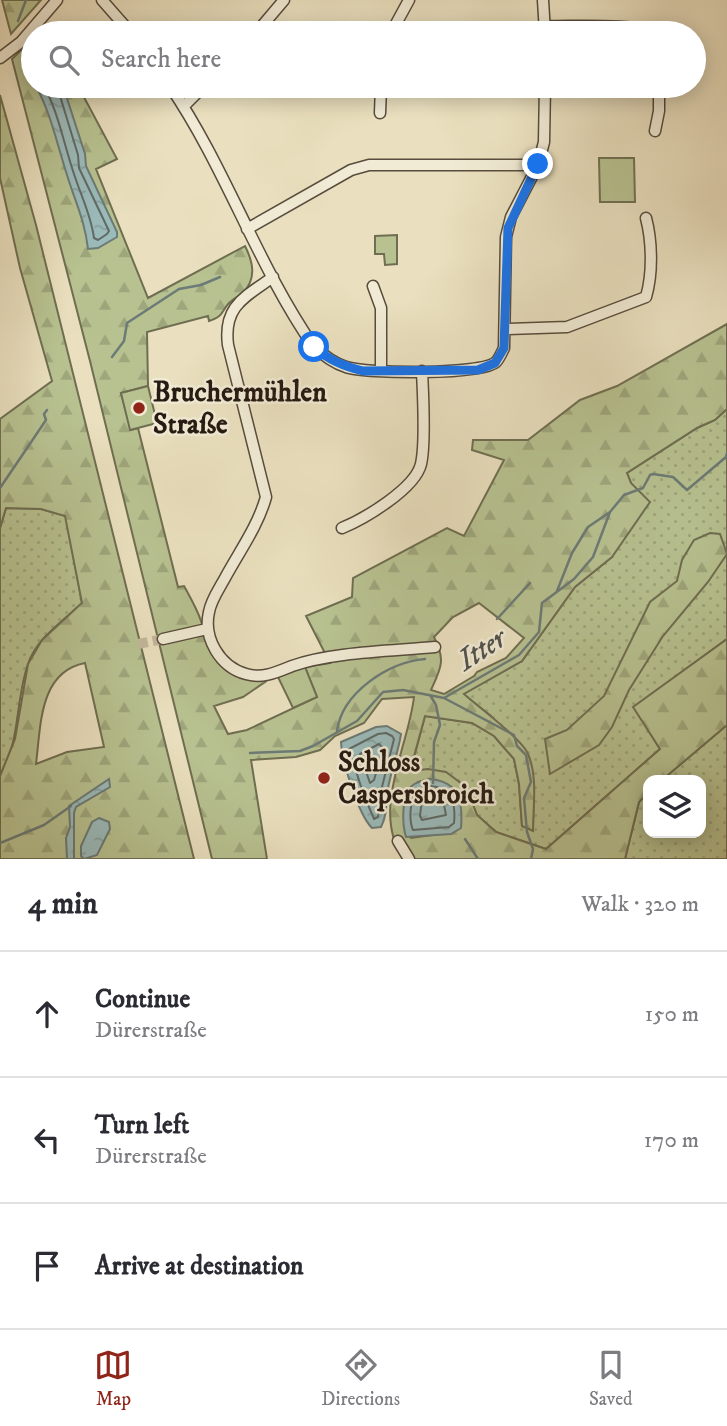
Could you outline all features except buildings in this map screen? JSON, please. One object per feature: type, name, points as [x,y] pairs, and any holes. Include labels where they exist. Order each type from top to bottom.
[{"type":"street","points":[[39,21],[57,0]]},
{"type":"street","points":[[102,0],[120,21]]},
{"type":"street","points":[[267,21],[284,0]]},
{"type":"street","points":[[398,21],[410,0]]},
{"type":"street","points":[[543,0],[544,21]]},
{"type":"street","points":[[0,58],[21,41]]},
{"type":"street","points":[[178,98],[273,277],[314,347],[330,360],[363,371],[478,370],[495,363],[504,348],[508,228],[538,164],[544,142],[545,98]]},
{"type":"street","points":[[184,106],[192,98]]},
{"type":"street","points":[[380,113],[381,98]]},
{"type":"street","points":[[655,131],[659,98]]},
{"type":"street","points":[[247,229],[351,170],[369,164],[538,164]]},
{"type":"street","points":[[505,329],[567,327],[646,297],[649,286],[649,232],[646,218]]},
{"type":"street","points":[[273,277],[240,301],[233,309],[227,325],[228,345],[266,497],[211,604],[207,629],[211,643],[221,658],[233,668],[246,675],[261,676],[310,661],[435,647]]},
{"type":"street","points":[[373,286],[380,307],[381,371]]},
{"type":"street","points":[[342,528],[364,519],[412,480],[421,466],[422,371]]},
{"type":"street","points":[[163,639],[207,629]]},
{"type":"street","points":[[398,841],[409,859]]},
{"type":"green space","points":[[2,0],[41,0],[21,21],[11,34]]},
{"type":"green space","points":[[21,50],[21,94],[12,59]]},
{"type":"green space","points":[[0,95],[36,225],[194,859],[0,859],[0,776],[15,739],[28,664],[42,640],[82,603],[65,516],[41,509],[6,508],[0,528],[0,419],[52,381],[20,268],[0,178]],"holes":[[[85,663],[104,747],[67,752],[36,764],[42,717],[51,689],[59,677],[70,668]]]},
{"type":"green space","points":[[22,98],[84,98],[117,159],[96,169],[148,298],[245,246],[250,258],[250,282],[243,293],[229,303],[217,317],[209,321],[208,316],[147,332],[148,386],[121,393],[131,430],[138,428],[178,587],[184,586],[198,612],[210,647],[221,664],[238,675],[265,682],[243,697],[214,706],[228,734],[247,730],[317,697],[305,667],[330,663],[306,616],[352,597],[353,578],[447,528],[464,536],[504,460],[472,450],[473,440],[528,440],[580,400],[617,386],[727,324],[727,409],[715,420],[697,428],[627,473],[631,483],[650,502],[612,557],[575,587],[522,661],[464,694],[509,732],[528,754],[534,782],[533,831],[522,826],[514,759],[494,736],[472,723],[425,716],[410,771],[428,769],[446,772],[466,787],[477,815],[496,832],[546,849],[660,749],[633,707],[727,639],[727,725],[668,775],[643,775],[643,798],[639,802],[625,859],[403,859],[394,840],[390,820],[391,799],[414,697],[382,699],[364,723],[335,736],[320,750],[296,757],[251,760],[267,859],[212,859],[90,361]],"holes":[[[479,603],[524,638],[506,658],[477,672],[444,694],[431,690],[441,664],[434,637],[453,617]],[[430,779],[451,786],[459,797],[439,834],[411,838],[404,825],[409,790],[418,782]]]},
{"type":"green space","points":[[599,158],[634,158],[635,202],[600,202]]},
{"type":"green space","points":[[397,235],[397,264],[385,265],[384,254],[375,254],[375,236]]},
{"type":"green space","name":"Bruchermühlen Straße","points":[[148,386],[157,423],[130,430],[121,393]]},
{"type":"green space","points":[[727,409],[727,639],[634,707],[660,749],[546,849],[496,832],[477,815],[466,787],[410,772],[425,716],[472,723],[494,736],[514,759],[522,826],[533,830],[534,784],[491,716],[463,694],[522,661],[575,587],[612,557],[631,483],[627,473],[697,428],[715,420]]},
{"type":"green space","points":[[6,508],[41,509],[66,516],[82,603],[51,631],[32,655],[24,678],[15,734],[0,776],[0,528]]},
{"type":"green space","points":[[710,533],[720,534],[727,554],[708,582],[663,636],[599,745],[550,774],[545,739],[567,730],[604,696],[650,602],[677,581],[682,560],[694,540]]},
{"type":"green space","points":[[305,667],[317,697],[293,708],[278,677]]},
{"type":"green space","points":[[727,725],[727,859],[625,859],[639,802],[643,798],[643,838],[706,838],[706,775],[668,775]]},
{"type":"water","points":[[42,98],[67,98],[85,154],[86,166],[117,232],[117,237],[98,248],[88,249],[82,220]]},
{"type":"water","points":[[387,726],[401,734],[388,786],[384,819],[381,827],[372,828],[361,811],[352,787],[341,742],[376,727]]},
{"type":"water","points":[[109,779],[110,787],[76,807],[74,859],[67,859],[69,806]]},
{"type":"water","points":[[430,779],[448,784],[458,795],[461,828],[451,834],[406,837],[403,817],[406,795],[413,785]]},
{"type":"water","points":[[99,818],[109,822],[110,829],[97,855],[84,859],[81,856],[81,846],[92,822]]},
{"type":"waterway","points":[[18,21],[26,0]]},
{"type":"waterway","points":[[112,357],[124,341],[127,323],[179,289],[201,285],[220,277]]},
{"type":"waterway","points":[[0,488],[46,420],[44,414],[47,410]]},
{"type":"waterway","name":"Itter","points":[[250,753],[300,751],[357,721],[383,692],[403,690],[444,698],[519,655],[539,632],[542,603],[574,579],[593,557],[610,512],[624,495],[643,488],[653,474],[673,477],[687,490],[726,457],[727,453]]},
{"type":"waterway","points":[[557,591],[572,553],[588,527],[610,512]]},
{"type":"waterway","points":[[497,619],[530,583]]},
{"type":"waterway","points":[[337,731],[348,704],[369,682],[396,666],[425,659]]},
{"type":"waterway","points":[[430,695],[436,705],[440,725],[434,742],[433,783]]},
{"type":"waterway","points":[[444,698],[514,735],[517,746],[526,755],[531,782],[524,798],[527,832],[533,849],[531,859]]},
{"type":"waterway","points":[[0,843],[44,825],[71,806]]},
{"type":"waterway","points":[[465,839],[478,859]]},
{"type":"tunnel","points":[[138,644],[163,639]]},
{"type":"place","name":"Bruchermühlen Straße","points":[[139,408]]},
{"type":"place","name":"Schloss Caspersbroich","points":[[324,778]]},
{"type":"route","points":[[314,347],[330,360],[363,371],[478,370],[495,363],[504,348],[506,237],[516,207],[538,164]]}]
